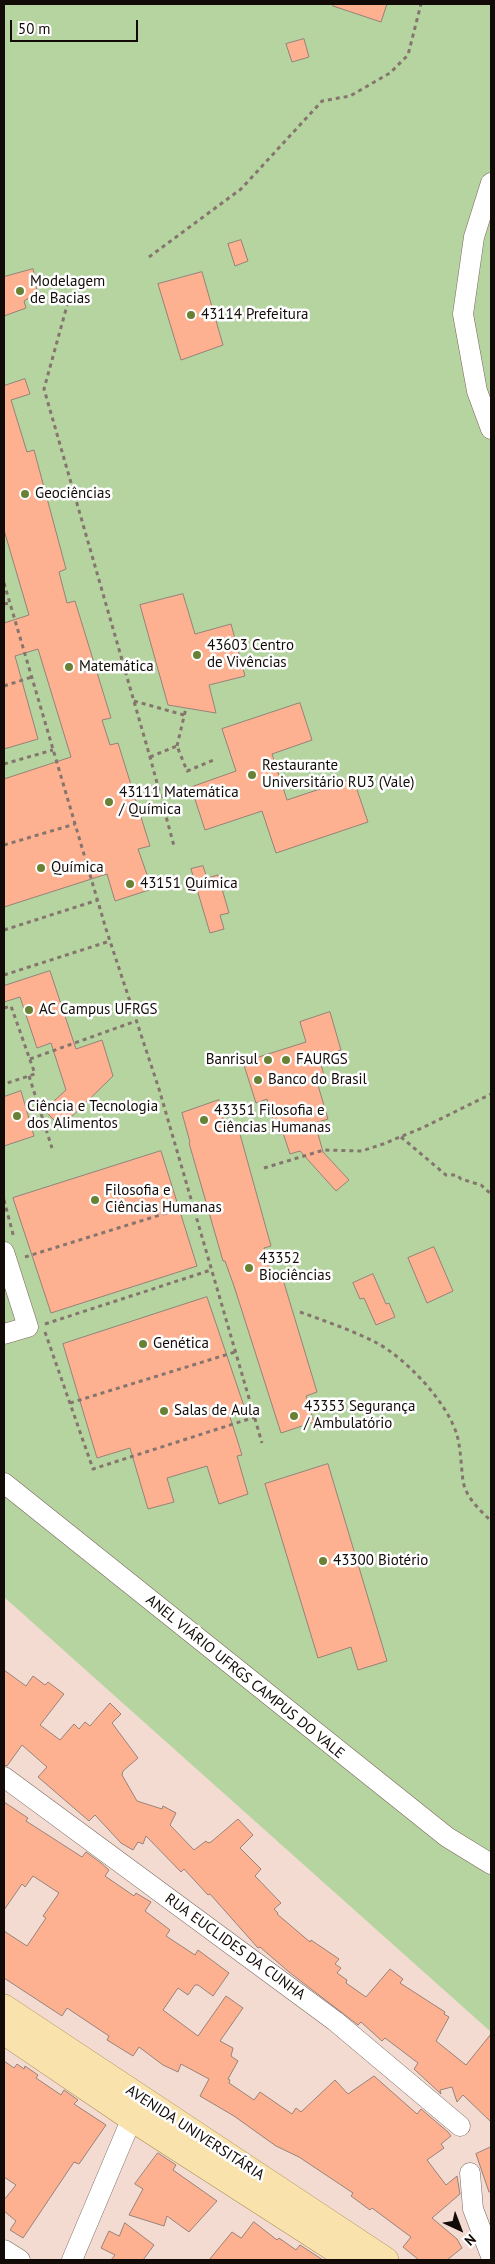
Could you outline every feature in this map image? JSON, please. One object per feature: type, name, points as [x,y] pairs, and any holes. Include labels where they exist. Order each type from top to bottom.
[{"type":"main road","name":"AVENIDA UNIVERSITÁRIA","points":[[4,2007],[80,2060],[136,2108],[351,2260]]},
{"type":"main road","name":"AVENIDA UNIVERSITÁRIA","points":[[4,2032],[136,2108],[386,2260]]},
{"type":"street","points":[[491,183],[474,237],[463,314],[477,391],[491,429]]},
{"type":"street","points":[[4,1334],[28,1327],[13,1251]]},
{"type":"street","name":"ANEL VIÁRIO UFRGS CAMPUS DO VALE","points":[[4,1483],[447,1836],[491,1864]]},
{"type":"street","name":"RUA EUCLIDES DA CUNHA","points":[[4,1777],[335,2021],[460,2126]]},
{"type":"street","points":[[72,2260],[136,2108]]},
{"type":"street","points":[[470,2173],[473,2210],[491,2256]]},
{"type":"street","points":[[4,2250],[20,2260]]},
{"type":"path","points":[[149,257],[241,189],[322,101],[350,96],[390,73],[408,55],[421,4]]},
{"type":"path","points":[[68,302],[44,389],[174,846]]},
{"type":"path","points":[[4,583],[110,941],[159,1089],[262,1443]]},
{"type":"path","points":[[4,604],[10,603]]},
{"type":"path","points":[[4,686],[32,677]]},
{"type":"path","points":[[134,701],[184,715]]},
{"type":"path","points":[[186,708],[177,746],[187,771],[214,760]]},
{"type":"path","points":[[150,757],[177,746]]},
{"type":"path","points":[[4,764],[53,750]]},
{"type":"path","points":[[4,845],[75,824]]},
{"type":"path","points":[[4,930],[98,900]]},
{"type":"path","points":[[4,975],[110,941]]},
{"type":"path","points":[[4,1008],[11,1006],[35,1074],[4,1084]]},
{"type":"path","points":[[30,1059],[136,1021]]},
{"type":"path","points":[[29,1076],[52,1148]]},
{"type":"path","points":[[264,1168],[324,1150],[362,1151],[401,1137],[491,1094]]},
{"type":"path","points":[[401,1137],[446,1175],[457,1175],[461,1179],[481,1185],[491,1194]]},
{"type":"path","points":[[4,1200],[13,1251],[192,1205]]},
{"type":"path","points":[[211,1270],[42,1325],[94,1469],[254,1417]]},
{"type":"path","points":[[300,1312],[377,1343],[409,1367],[447,1412],[457,1435],[464,1483],[473,1503],[491,1521]]},
{"type":"path","points":[[70,1403],[235,1352]]},
{"type":"green space","points":[[4,4],[491,4],[491,2032],[4,1597]]},
{"type":"building","points":[[334,4],[387,4],[381,22],[333,6]]},
{"type":"building","points":[[304,39],[309,57],[292,62],[286,44]]},
{"type":"building","points":[[241,240],[248,261],[235,266],[228,244]]},
{"type":"building","name":"Modelagem de Bacias","points":[[33,269],[37,287],[34,295],[24,301],[26,308],[4,316],[4,277]]},
{"type":"building","name":"43114 Prefeitura","points":[[202,272],[223,345],[181,360],[158,284]]},
{"type":"building","points":[[25,379],[30,394],[11,400],[27,452],[34,450],[66,569],[59,572],[67,603],[75,601],[111,718],[102,720],[110,745],[118,743],[150,846],[138,849],[152,889],[115,901],[107,874],[4,907],[4,779],[71,757],[38,649],[15,656],[38,739],[4,749],[4,623],[29,615],[4,530],[4,386]]},
{"type":"building","name":"43603 Centro de Vivências","points":[[183,594],[195,634],[231,624],[245,676],[209,685],[216,713],[168,705],[140,605]]},
{"type":"building","name":"Restaurante Universitário RU3 (Vale)","points":[[300,703],[312,740],[272,754],[287,800],[353,778],[368,822],[276,853],[262,811],[205,830],[191,787],[236,771],[222,729]]},
{"type":"building","points":[[203,866],[207,878],[218,875],[229,913],[220,915],[224,929],[210,933],[191,869]]},
{"type":"building","points":[[50,971],[76,1049],[102,1040],[113,1076],[61,1127],[44,1110],[66,1090],[51,1043],[37,1048],[20,997],[4,1002],[4,986]]},
{"type":"building","points":[[330,1012],[341,1050],[319,1057],[325,1079],[317,1082],[328,1119],[315,1123],[323,1152],[349,1180],[336,1191],[300,1151],[290,1154],[283,1133],[278,1135],[267,1099],[256,1103],[243,1062],[306,1042],[300,1022]]},
{"type":"building","name":"Ciência e Tecnologia dos Alimentos","points":[[21,1091],[34,1136],[4,1146],[4,1097]]},
{"type":"building","points":[[219,1100],[226,1131],[238,1127],[271,1246],[264,1248],[272,1276],[281,1273],[317,1392],[306,1396],[314,1422],[281,1433],[234,1286],[225,1261],[223,1261],[182,1113]]},
{"type":"building","points":[[161,1151],[197,1266],[51,1313],[13,1198]]},
{"type":"building","points":[[434,1247],[453,1291],[427,1303],[408,1258]]},
{"type":"building","points":[[373,1274],[386,1304],[389,1303],[395,1317],[376,1325],[364,1298],[360,1299],[353,1283]]},
{"type":"building","points":[[207,1297],[246,1412],[230,1417],[242,1455],[237,1456],[248,1494],[219,1504],[207,1466],[167,1478],[174,1502],[148,1509],[130,1448],[97,1458],[63,1344]]},
{"type":"building","name":"43300 Biotério","points":[[328,1464],[387,1661],[358,1670],[351,1647],[318,1658],[265,1484]]},
{"type":"building","points":[[4,1670],[26,1686],[33,1676],[45,1685],[48,1682],[64,1694],[40,1725],[60,1740],[74,1724],[79,1729],[85,1722],[90,1726],[110,1703],[121,1714],[112,1723],[138,1758],[123,1771],[122,1775],[137,1801],[162,1809],[163,1806],[176,1813],[170,1825],[194,1850],[206,1841],[208,1843],[211,1842],[238,1819],[253,1835],[240,1848],[261,1869],[255,1876],[281,1903],[274,1909],[277,1914],[310,1942],[311,1940],[339,1959],[335,1964],[341,1968],[337,1973],[347,1980],[346,1983],[366,1997],[390,1969],[403,1979],[400,1983],[445,2012],[444,2014],[449,2017],[436,2041],[466,2065],[491,2034],[491,2122],[463,2095],[457,2102],[452,2087],[440,2090],[441,2094],[414,2069],[418,2063],[385,2038],[382,2041],[361,2022],[358,2025],[289,1972],[260,1947],[258,1948],[210,1894],[208,1895],[184,1869],[181,1872],[146,1836],[143,1844],[138,1842],[133,1850],[121,1843],[95,1815],[89,1821],[38,1777],[47,1767],[22,1745],[7,1766],[4,1765]]},
{"type":"building","points":[[4,1802],[28,1818],[26,1821],[82,1857],[86,1852],[101,1863],[109,1870],[105,1876],[134,1896],[136,1893],[151,1902],[145,1911],[170,1930],[166,1936],[195,1955],[198,1950],[229,1973],[213,1996],[198,1985],[195,1985],[188,1995],[178,1988],[163,2010],[198,2036],[226,1996],[243,2008],[220,2041],[233,2048],[231,2056],[238,2061],[228,2079],[230,2080],[229,2083],[254,2100],[260,2092],[292,2114],[296,2108],[301,2112],[335,2080],[348,2094],[374,2076],[417,2114],[421,2109],[448,2132],[451,2136],[441,2144],[444,2148],[427,2160],[446,2185],[457,2176],[460,2194],[432,2218],[457,2239],[462,2248],[447,2260],[419,2260],[403,2247],[411,2237],[372,2208],[370,2210],[351,2196],[353,2193],[299,2157],[276,2146],[234,2116],[200,2096],[209,2079],[181,2064],[178,2072],[163,2065],[139,2047],[133,2056],[107,2040],[109,2036],[67,2008],[62,2016],[4,1978],[4,1931],[27,1946],[46,1918],[43,1916],[59,1893],[33,1876],[25,1887],[22,1884],[4,1910]]},
{"type":"building","points":[[4,2061],[14,2068],[17,2064],[24,2069],[25,2066],[38,2075],[36,2078],[61,2095],[64,2090],[78,2100],[74,2104],[106,2125],[79,2164],[74,2162],[23,2238],[10,2230],[16,2221],[4,2211],[4,2200],[16,2185],[4,2177]]},
{"type":"building","points":[[491,2147],[491,2192],[489,2192],[476,2154]]},
{"type":"building","points":[[158,2153],[176,2165],[173,2170],[217,2201],[189,2232],[167,2216],[164,2226],[129,2215],[143,2189],[135,2184]]},
{"type":"building","points":[[254,2222],[277,2240],[279,2238],[296,2250],[300,2245],[323,2260],[209,2260],[232,2232],[241,2238]]},
{"type":"building","points":[[125,2223],[154,2245],[143,2260],[111,2260],[115,2255],[101,2248],[109,2231],[119,2236]]},
{"type":"place","name":"Modelagem de Bacias","points":[[20,291]]},
{"type":"place","name":"43114 Prefeitura","points":[[191,315]]},
{"type":"place","name":"Geociências","points":[[25,494]]},
{"type":"place","name":"43603 Centro de Vivências","points":[[197,655]]},
{"type":"place","name":"Matemática","points":[[69,667]]},
{"type":"place","name":"Restaurante Universitário RU3 (Vale)","points":[[252,775]]},
{"type":"place","name":"43111 Matemática / Química","points":[[109,802]]},
{"type":"place","name":"Química","points":[[41,868]]},
{"type":"place","name":"43151 Química","points":[[130,884]]},
{"type":"place","name":"AC Campus UFRGS","points":[[29,1010]]},
{"type":"place","name":"Banrisul","points":[[268,1060]]},
{"type":"place","name":"FAURGS","points":[[286,1060]]},
{"type":"place","name":"Banco do Brasil","points":[[258,1080]]},
{"type":"place","name":"Ciência e Tecnologia dos Alimentos","points":[[17,1116]]},
{"type":"place","name":"43351 Filosofia e Ciências Humanas","points":[[204,1120]]},
{"type":"place","name":"Filosofia e Ciências Humanas","points":[[95,1200]]},
{"type":"place","name":"43352 Biociências","points":[[249,1268]]},
{"type":"place","name":"Genética","points":[[143,1344]]},
{"type":"place","name":"Salas de Aula","points":[[164,1411]]},
{"type":"place","name":"43353 Segurança / Ambulatório","points":[[294,1416]]},
{"type":"place","name":"43300 Biotério","points":[[323,1561]]}]
